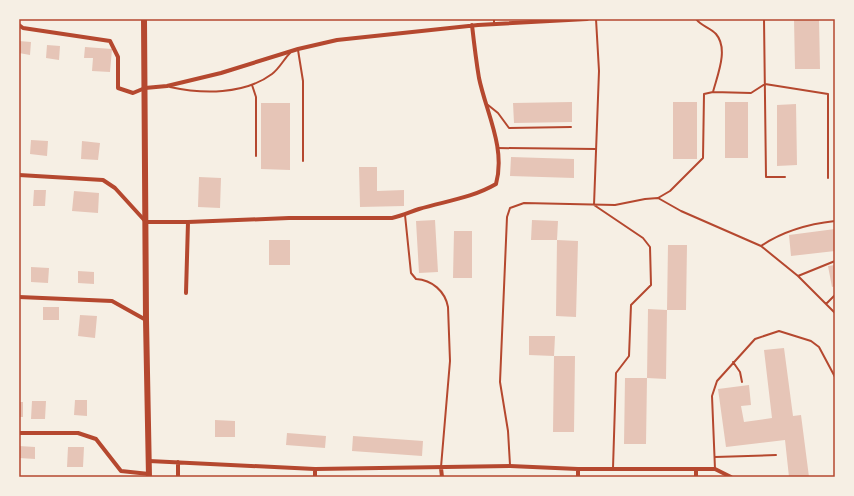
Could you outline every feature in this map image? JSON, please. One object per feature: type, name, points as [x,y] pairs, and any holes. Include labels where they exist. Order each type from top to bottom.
[{"type":"main road","points":[[144,19],[146,320],[149,475]]},
{"type":"street","points":[[19,25],[23,28],[110,41],[118,57],[118,88],[133,93],[145,88],[167,86],[221,72],[298,49],[336,40],[472,25],[494,21],[587,19]]},
{"type":"street","points":[[19,175],[103,180],[116,188],[146,222],[295,218],[392,218],[405,215],[418,209],[481,193],[496,184],[499,173],[497,148],[492,121],[479,78],[472,25]]},
{"type":"street","points":[[186,293],[188,222]]},
{"type":"street","points":[[19,297],[112,302],[146,320]]},
{"type":"street","points":[[19,433],[78,434],[96,439],[121,471],[149,475]]},
{"type":"street","points":[[149,461],[315,469],[510,466],[578,469],[715,469],[731,477]]},
{"type":"street","points":[[178,462],[178,477]]},
{"type":"street","points":[[441,468],[442,477]]},
{"type":"street","points":[[315,469],[315,477]]},
{"type":"street","points":[[578,469],[578,477]]},
{"type":"street","points":[[696,469],[696,477]]},
{"type":"lane","points":[[594,205],[599,71],[596,19]]},
{"type":"lane","points":[[696,19],[716,34],[721,43],[721,63],[713,92]]},
{"type":"lane","points":[[764,19],[766,177],[785,178]]},
{"type":"lane","points":[[298,49],[303,81],[303,162]]},
{"type":"lane","points":[[167,86],[205,92],[252,85],[273,74],[291,51]]},
{"type":"lane","points":[[510,466],[508,431],[500,382],[507,217],[510,208],[524,203],[615,205],[658,198],[670,191],[703,158],[704,94],[713,92],[751,93],[765,84],[828,94],[828,178]]},
{"type":"lane","points":[[252,85],[256,97],[256,156]]},
{"type":"lane","points":[[486,103],[498,113],[509,128],[571,127]]},
{"type":"lane","points":[[497,148],[596,149]]},
{"type":"lane","points":[[658,198],[681,211],[761,246],[798,276],[835,313]]},
{"type":"lane","points":[[594,205],[643,238],[650,247],[651,285],[631,305],[629,356],[616,373],[613,469]]},
{"type":"lane","points":[[405,215],[411,273],[416,279],[424,279],[440,289],[447,300],[448,307],[450,361],[441,468]]},
{"type":"lane","points":[[761,246],[776,236],[792,230],[820,223],[835,222]]},
{"type":"lane","points":[[798,276],[835,261]]},
{"type":"lane","points":[[826,304],[835,295]]},
{"type":"lane","points":[[715,469],[712,396],[717,381],[755,339],[779,331],[810,341],[819,347],[835,377]]},
{"type":"lane","points":[[733,362],[740,372],[742,382]]},
{"type":"lane","points":[[715,457],[776,455]]},
{"type":"building","points":[[794,19],[819,19],[820,69],[795,69]]},
{"type":"building","points":[[19,41],[31,42],[30,55],[19,53]]},
{"type":"building","points":[[47,45],[60,46],[59,60],[46,58]]},
{"type":"building","points":[[85,47],[112,49],[110,72],[92,71],[93,58],[84,58]]},
{"type":"building","points":[[572,102],[572,122],[514,123],[513,103]]},
{"type":"building","points":[[673,102],[697,102],[697,159],[673,159]]},
{"type":"building","points":[[725,102],[748,102],[748,158],[725,158]]},
{"type":"building","points":[[261,103],[290,103],[290,170],[261,169]]},
{"type":"building","points":[[796,104],[797,165],[777,166],[777,105]]},
{"type":"building","points":[[31,140],[48,141],[47,156],[30,154]]},
{"type":"building","points":[[82,141],[100,143],[98,160],[81,159]]},
{"type":"building","points":[[511,157],[574,159],[574,178],[510,176]]},
{"type":"building","points":[[359,167],[377,167],[377,191],[404,190],[404,206],[360,207]]},
{"type":"building","points":[[199,177],[221,178],[220,208],[198,207]]},
{"type":"building","points":[[34,190],[46,190],[45,206],[33,206]]},
{"type":"building","points":[[74,191],[99,193],[98,213],[72,211]]},
{"type":"building","points":[[435,220],[438,272],[419,273],[416,221]]},
{"type":"building","points":[[532,220],[558,221],[557,240],[531,240]]},
{"type":"building","points":[[835,229],[835,251],[791,256],[789,235]]},
{"type":"building","points":[[454,231],[472,231],[472,278],[453,278]]},
{"type":"building","points":[[269,240],[290,240],[290,265],[269,265]]},
{"type":"building","points":[[557,240],[578,241],[576,317],[556,316]]},
{"type":"building","points":[[668,245],[687,245],[686,310],[667,310]]},
{"type":"building","points":[[835,265],[835,286],[832,287],[828,266]]},
{"type":"building","points":[[31,267],[49,268],[48,283],[31,282]]},
{"type":"building","points":[[78,271],[94,272],[94,284],[78,283]]},
{"type":"building","points":[[43,307],[59,307],[59,320],[43,320]]},
{"type":"building","points":[[648,309],[667,310],[666,379],[647,378]]},
{"type":"building","points":[[80,315],[97,316],[95,338],[78,336]]},
{"type":"building","points":[[529,336],[555,336],[554,356],[529,355]]},
{"type":"building","points":[[784,348],[793,416],[801,415],[809,477],[789,477],[785,440],[726,447],[718,389],[749,385],[751,405],[741,406],[744,422],[772,418],[764,350]]},
{"type":"building","points":[[554,356],[575,356],[574,432],[553,432]]},
{"type":"building","points":[[625,378],[647,378],[646,444],[624,444]]},
{"type":"building","points":[[75,400],[87,400],[87,416],[74,415]]},
{"type":"building","points":[[32,401],[46,401],[45,419],[31,419]]},
{"type":"building","points":[[19,402],[23,402],[23,417],[19,417]]},
{"type":"building","points":[[215,420],[235,421],[235,437],[215,437]]},
{"type":"building","points":[[287,433],[326,436],[325,448],[286,445]]},
{"type":"building","points":[[353,436],[423,441],[422,456],[352,451]]},
{"type":"building","points":[[19,446],[35,447],[35,459],[19,458]]},
{"type":"building","points":[[68,447],[84,447],[83,467],[67,467]]}]
